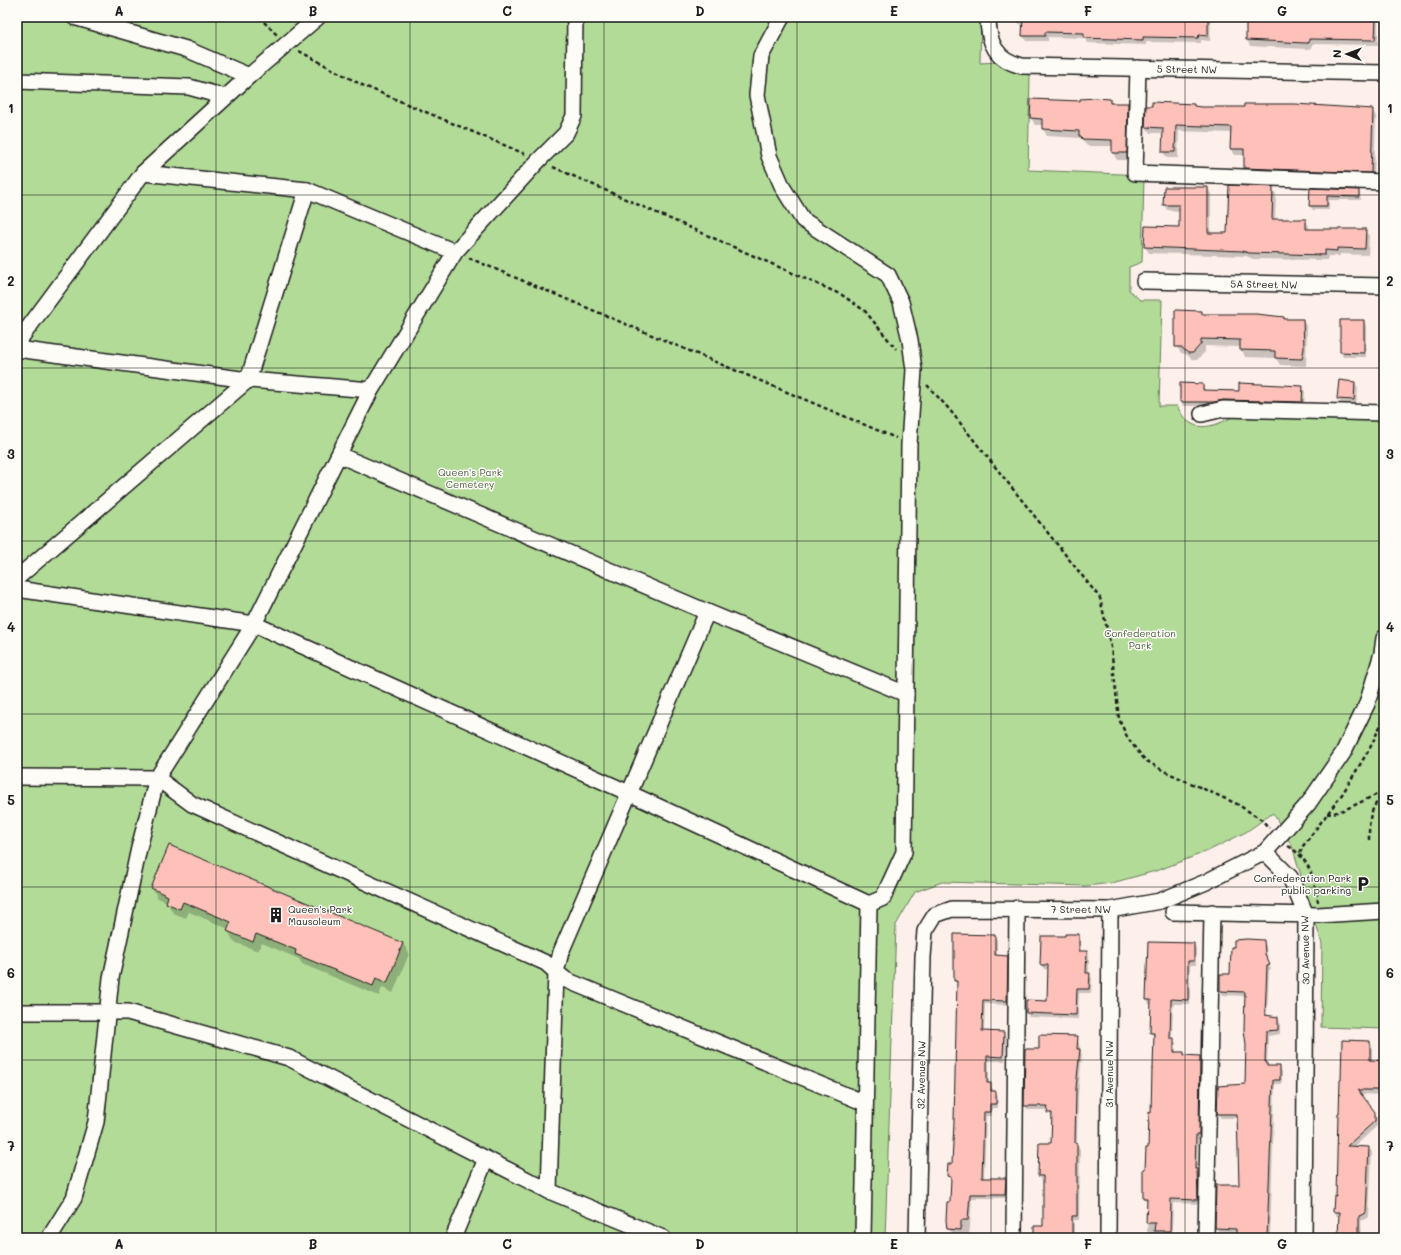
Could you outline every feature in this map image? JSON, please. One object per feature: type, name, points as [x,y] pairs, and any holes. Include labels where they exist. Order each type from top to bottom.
[{"type":"street","points":[[74,17],[186,49],[249,76]]},
{"type":"street","points":[[17,343],[143,173],[225,97],[318,17]]},
{"type":"street","points":[[49,1238],[74,1198],[96,1122],[111,978],[139,848],[158,778],[254,624],[371,390],[455,252],[538,160],[566,133],[574,116],[575,17]]},
{"type":"street","points":[[17,589],[254,624],[869,904],[883,898],[904,852],[909,444],[914,370],[910,340],[901,302],[888,274],[803,220],[783,188],[768,156],[757,95],[761,56],[782,17]]},
{"type":"street","name":"5 Street NW","points":[[988,17],[990,37],[995,50],[1009,63],[1022,66],[1384,73]]},
{"type":"street","points":[[1138,68],[1135,173],[1384,182]]},
{"type":"street","points":[[17,81],[188,87],[225,97]]},
{"type":"street","points":[[143,173],[307,190],[455,252]]},
{"type":"street","points":[[17,578],[248,380],[307,190]]},
{"type":"street","name":"5A Street NW","points":[[1144,281],[1384,286]]},
{"type":"street","points":[[17,349],[248,380],[371,390]]},
{"type":"street","points":[[1202,414],[1223,409],[1384,413]]},
{"type":"street","points":[[339,455],[707,612],[906,694]]},
{"type":"street","points":[[549,1191],[556,972],[561,952],[707,612]]},
{"type":"street","points":[[1265,852],[1308,804],[1343,753],[1367,704],[1382,653],[1384,638]]},
{"type":"street","points":[[17,777],[158,778],[192,804],[546,963],[566,980],[865,1103]]},
{"type":"street","name":"7 Street NW","points":[[935,915],[952,909],[1017,908],[1110,910],[1160,901],[1206,882],[1265,852]]},
{"type":"street","name":"30 Avenue NW","points":[[1265,852],[1290,877],[1312,915],[1304,1238]]},
{"type":"street","points":[[863,1238],[869,904]]},
{"type":"street","points":[[1014,1238],[1017,908]]},
{"type":"street","name":"31 Avenue NW","points":[[1108,1238],[1110,910]]},
{"type":"street","points":[[1173,912],[1312,915],[1384,911]]},
{"type":"street","points":[[1206,1238],[1212,912]]},
{"type":"street","name":"32 Avenue NW","points":[[917,1238],[923,957],[925,931],[935,915]]},
{"type":"street","points":[[17,1012],[128,1012],[289,1058],[549,1191],[663,1238]]},
{"type":"street","points":[[453,1238],[486,1158]]},
{"type":"path","points":[[259,17],[285,44],[362,85],[538,160],[842,295],[864,311],[899,353]]},
{"type":"path","points":[[455,252],[909,444]]},
{"type":"path","points":[[914,370],[949,409],[1100,598],[1111,647],[1119,719],[1128,739],[1145,760],[1164,771],[1238,804],[1262,820],[1270,829]]},
{"type":"path","points":[[1312,915],[1315,881],[1300,853],[1303,846],[1343,793],[1370,748],[1384,718]]},
{"type":"path","points":[[1326,814],[1344,809],[1367,797],[1384,792]]},
{"type":"path","points":[[1369,840],[1369,818],[1374,805],[1384,792]]},
{"type":"green space","name":"Queen's Park Cemetery","points":[[17,17],[981,17],[980,63],[996,62],[1006,68],[1030,75],[1028,170],[1144,175],[1142,262],[1129,267],[1129,290],[1140,300],[1162,300],[1159,406],[1177,406],[1189,422],[1203,427],[1219,423],[1236,415],[1384,417],[1384,1029],[1321,1027],[1322,944],[1292,846],[1273,813],[1246,832],[1208,851],[1159,870],[1112,883],[1086,886],[942,882],[915,892],[896,925],[885,1238],[17,1238]]},
{"type":"building","points":[[1023,17],[1205,17],[1205,19],[1208,19],[1208,36],[1199,35],[1198,38],[1143,37],[1143,40],[1084,38],[1084,33],[1045,32],[1045,36],[1022,36]]},
{"type":"building","points":[[1246,17],[1376,17],[1375,40],[1309,39],[1309,43],[1305,43],[1246,40]]},
{"type":"building","points":[[1031,99],[1080,101],[1080,99],[1110,99],[1110,103],[1128,103],[1127,153],[1112,153],[1112,140],[1082,139],[1081,136],[1079,136],[1079,131],[1042,129],[1042,119],[1030,118]]},
{"type":"building","points":[[1152,102],[1194,104],[1194,106],[1201,107],[1244,107],[1244,104],[1295,104],[1373,109],[1371,173],[1244,168],[1244,149],[1230,149],[1231,127],[1176,125],[1175,152],[1162,152],[1163,128],[1145,127],[1146,106],[1152,106]]},
{"type":"building","points":[[1229,185],[1273,187],[1272,219],[1306,219],[1306,229],[1366,229],[1365,249],[1337,248],[1337,251],[1325,250],[1325,255],[1249,253],[1242,251],[1144,247],[1145,226],[1179,227],[1179,205],[1163,205],[1164,187],[1208,187],[1208,233],[1227,233]]},
{"type":"building","points":[[1310,188],[1359,190],[1359,197],[1327,196],[1327,206],[1309,206]]},
{"type":"building","points":[[1175,310],[1202,311],[1202,314],[1256,314],[1284,317],[1284,319],[1303,319],[1304,348],[1302,359],[1275,358],[1275,351],[1240,350],[1240,340],[1201,339],[1201,344],[1193,353],[1188,353],[1181,347],[1175,347]]},
{"type":"building","points":[[1340,320],[1364,320],[1364,353],[1340,352]]},
{"type":"building","points":[[1339,380],[1355,382],[1354,400],[1337,399]]},
{"type":"building","points":[[1180,383],[1203,384],[1203,390],[1239,391],[1239,383],[1303,386],[1302,402],[1223,400],[1214,402],[1180,402]]},
{"type":"building","name":"Queen's Park Mausoleum","points":[[169,845],[403,943],[387,983],[376,978],[373,986],[295,954],[296,950],[256,934],[253,942],[227,931],[231,922],[183,902],[180,909],[166,903],[168,896],[151,888]]},
{"type":"building","points":[[954,934],[995,935],[995,955],[1008,956],[1007,1001],[983,1000],[982,1031],[1004,1032],[1003,1057],[987,1056],[987,1083],[991,1083],[991,1091],[996,1091],[996,1104],[990,1104],[990,1112],[984,1112],[982,1178],[1006,1178],[1005,1194],[970,1194],[968,1220],[961,1220],[961,1230],[947,1229],[946,1220],[947,1202],[950,1202],[951,1177],[947,1176],[948,1164],[952,1164],[954,1122],[957,981],[954,981]]},
{"type":"building","points":[[1065,934],[1079,934],[1079,951],[1087,951],[1086,973],[1090,973],[1089,989],[1077,989],[1076,1015],[1026,1013],[1026,1000],[1047,1001],[1048,965],[1040,965],[1041,936],[1065,936]]},
{"type":"building","points":[[1234,940],[1264,940],[1265,954],[1270,965],[1267,966],[1265,1015],[1278,1017],[1278,1030],[1266,1031],[1265,1062],[1267,1062],[1267,1066],[1280,1066],[1280,1080],[1273,1080],[1267,1238],[1236,1238],[1236,1229],[1215,1228],[1216,1185],[1239,1185],[1237,1114],[1217,1114],[1218,1086],[1245,1084],[1246,1044],[1244,1030],[1245,992],[1220,991],[1220,974],[1230,974],[1231,947],[1234,947]]},
{"type":"building","points":[[1148,942],[1194,943],[1194,961],[1188,961],[1188,1000],[1171,999],[1170,1038],[1174,1038],[1174,1052],[1184,1052],[1184,1055],[1200,1056],[1199,1134],[1196,1134],[1195,1169],[1197,1169],[1198,1200],[1171,1199],[1170,1231],[1154,1231],[1155,1223],[1146,1223],[1147,1198],[1143,1198],[1143,1169],[1145,1169],[1146,1148],[1148,1148],[1149,1112],[1151,1113],[1154,1033],[1150,1033],[1151,1000],[1146,1000]]},
{"type":"building","points":[[1039,1035],[1078,1036],[1077,1049],[1080,1049],[1076,1088],[1075,1143],[1077,1144],[1077,1216],[1072,1216],[1072,1238],[1034,1238],[1034,1226],[1043,1226],[1043,1176],[1038,1176],[1039,1143],[1051,1143],[1052,1113],[1047,1113],[1048,1106],[1024,1106],[1025,1049],[1039,1049]]},
{"type":"building","points":[[1342,1040],[1370,1041],[1370,1060],[1384,1061],[1384,1090],[1358,1090],[1375,1112],[1375,1121],[1347,1146],[1369,1147],[1366,1213],[1359,1216],[1359,1238],[1338,1238],[1339,1212],[1333,1212],[1334,1195],[1336,1196]]},
{"type":"place","name":"Confederation Park public parking","points":[[1363,884]]},
{"type":"place","name":"Queen's Park Mausoleum","points":[[276,915]]},
{"type":"park label","name":"Confederation Park","points":[[1140,638]]}]
